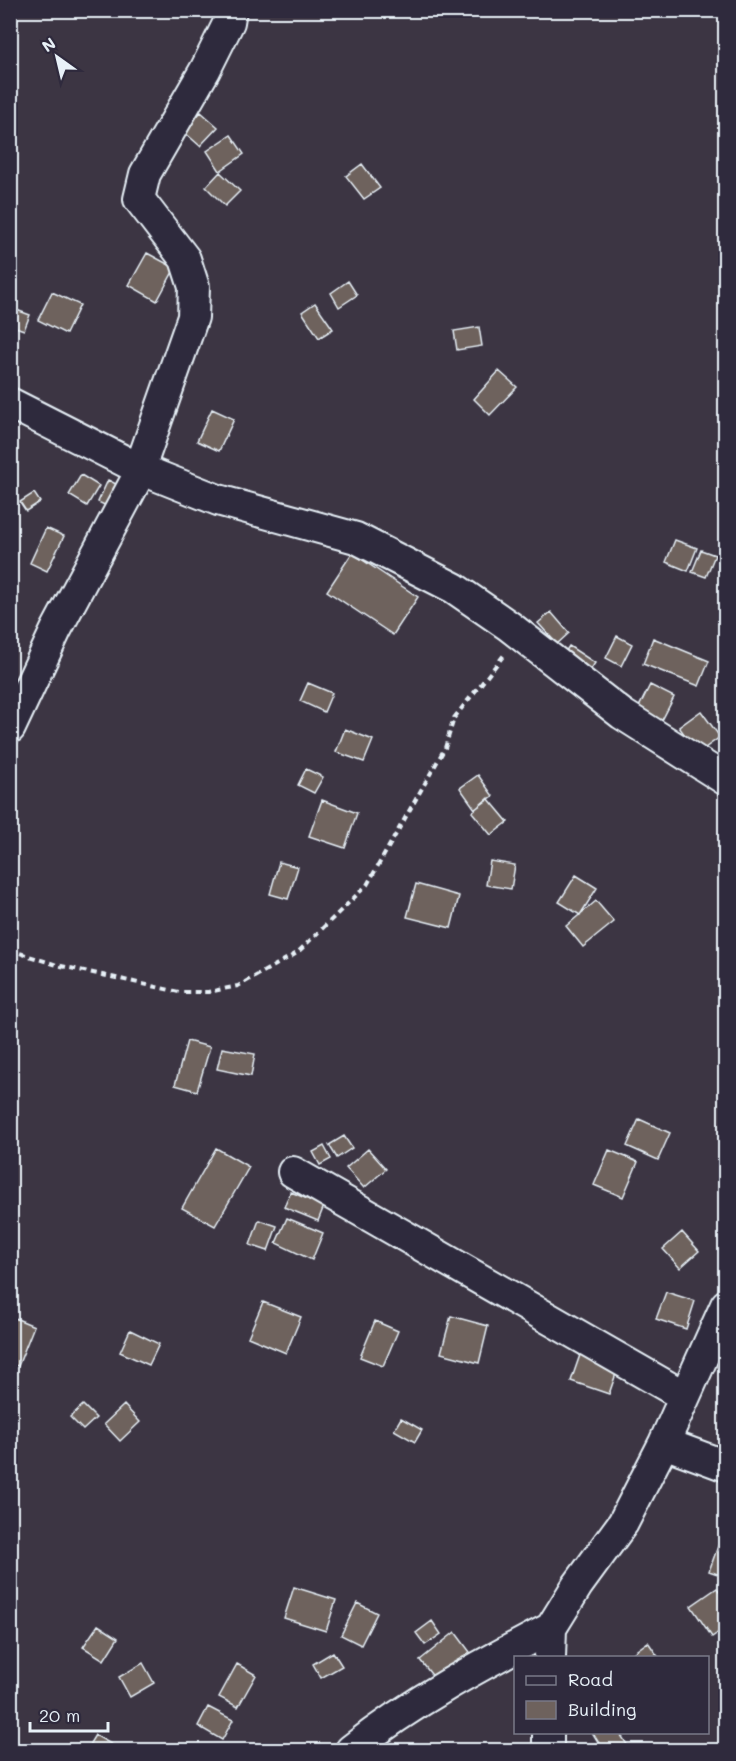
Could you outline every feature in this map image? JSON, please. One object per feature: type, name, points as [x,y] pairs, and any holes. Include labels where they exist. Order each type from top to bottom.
[{"type":"street","points":[[10,728],[56,630],[127,500],[140,469],[195,304],[191,273],[185,259],[141,205],[139,193],[146,174],[230,22],[231,10]]},
{"type":"street","points":[[10,403],[140,469],[219,500],[356,538],[454,588],[520,635],[622,714],[726,780]]},
{"type":"street","points":[[293,1172],[684,1396]]},
{"type":"street","points":[[351,1750],[391,1718],[418,1701],[551,1628],[577,1586],[623,1523],[664,1443],[726,1305]]},
{"type":"street","points":[[664,1443],[726,1466]]},
{"type":"street","points":[[550,1656],[551,1628]]},
{"type":"street","points":[[548,1734],[548,1750]]},
{"type":"path","points":[[10,950],[57,965],[179,992],[208,992],[238,986],[297,953],[367,885],[445,748],[454,718],[520,635]]},
{"type":"building","points":[[201,112],[218,127],[200,146],[183,131]]},
{"type":"building","points":[[231,135],[244,154],[220,171],[207,151]]},
{"type":"building","points":[[362,164],[380,188],[364,199],[346,176]]},
{"type":"building","points":[[220,172],[240,191],[225,206],[206,187]]},
{"type":"building","points":[[147,253],[175,268],[157,301],[129,285]]},
{"type":"building","points":[[348,281],[357,295],[339,307],[331,293]]},
{"type":"building","points":[[52,292],[80,305],[66,334],[38,320]]},
{"type":"building","points":[[315,303],[333,329],[319,338],[302,312]]},
{"type":"building","points":[[11,308],[30,315],[24,330],[10,325]]},
{"type":"building","points":[[479,327],[482,346],[457,350],[454,331]]},
{"type":"building","points":[[499,371],[517,387],[490,415],[474,399]]},
{"type":"building","points":[[212,409],[234,419],[219,451],[197,441]]},
{"type":"building","points":[[81,475],[99,486],[87,506],[69,495]]},
{"type":"building","points":[[108,480],[122,487],[113,509],[98,502]]},
{"type":"building","points":[[34,493],[40,502],[26,511],[20,502]]},
{"type":"building","points":[[46,528],[64,536],[47,571],[30,563]]},
{"type":"building","points":[[675,540],[697,548],[688,571],[666,562]]},
{"type":"building","points":[[701,550],[715,555],[706,577],[692,572]]},
{"type":"building","points":[[352,553],[418,597],[393,635],[327,591]]},
{"type":"building","points":[[551,612],[569,633],[557,644],[538,623]]},
{"type":"building","points":[[617,636],[632,644],[621,666],[606,658]]},
{"type":"building","points":[[653,638],[709,661],[699,686],[643,664]]},
{"type":"building","points":[[569,646],[595,663],[584,680],[558,663]]},
{"type":"building","points":[[308,683],[332,693],[324,712],[300,701]]},
{"type":"building","points":[[650,685],[674,697],[658,728],[634,717]]},
{"type":"building","points":[[701,711],[720,737],[698,753],[679,727]]},
{"type":"building","points":[[345,729],[373,740],[364,762],[336,752]]},
{"type":"building","points":[[306,769],[323,777],[314,793],[298,785]]},
{"type":"building","points":[[478,775],[493,796],[475,809],[460,788]]},
{"type":"building","points":[[488,798],[508,822],[491,835],[472,812]]},
{"type":"building","points":[[322,800],[357,813],[345,848],[309,836]]},
{"type":"building","points":[[490,861],[515,865],[511,889],[486,885]]},
{"type":"building","points":[[279,862],[298,867],[288,899],[270,894]]},
{"type":"building","points":[[576,875],[597,888],[580,915],[559,902]]},
{"type":"building","points":[[416,884],[459,896],[451,928],[407,917]]},
{"type":"building","points":[[596,901],[614,922],[583,947],[566,926]]},
{"type":"building","points":[[187,1041],[210,1047],[197,1091],[175,1085]]},
{"type":"building","points":[[222,1048],[255,1054],[251,1076],[217,1069]]},
{"type":"building","points":[[639,1119],[670,1133],[658,1160],[627,1146]]},
{"type":"building","points":[[344,1136],[352,1148],[337,1158],[329,1145]]},
{"type":"building","points":[[324,1146],[331,1159],[320,1165],[313,1152]]},
{"type":"building","points":[[216,1148],[249,1167],[215,1226],[182,1208]]},
{"type":"building","points":[[368,1149],[386,1169],[364,1188],[346,1168]]},
{"type":"building","points":[[609,1150],[638,1162],[623,1197],[594,1185]]},
{"type":"building","points":[[291,1192],[324,1206],[318,1221],[284,1207]]},
{"type":"building","points":[[287,1218],[323,1233],[312,1260],[276,1243]]},
{"type":"building","points":[[259,1220],[277,1226],[268,1251],[250,1245]]},
{"type":"building","points":[[682,1232],[699,1251],[680,1268],[663,1249]]},
{"type":"building","points":[[666,1292],[695,1301],[686,1329],[656,1319]]},
{"type":"building","points":[[263,1302],[301,1317],[286,1353],[248,1337]]},
{"type":"building","points":[[10,1316],[34,1326],[18,1366],[10,1364]]},
{"type":"building","points":[[451,1316],[488,1326],[479,1363],[441,1353]]},
{"type":"building","points":[[375,1321],[398,1331],[383,1366],[360,1357]]},
{"type":"building","points":[[130,1330],[159,1344],[149,1365],[120,1352]]},
{"type":"building","points":[[581,1352],[619,1365],[609,1394],[571,1381]]},
{"type":"building","points":[[83,1405],[96,1418],[83,1430],[70,1417]]},
{"type":"building","points":[[124,1405],[140,1422],[120,1441],[104,1424]]},
{"type":"building","points":[[401,1418],[422,1430],[415,1442],[394,1430]]},
{"type":"building","points":[[721,1538],[726,1540],[726,1577],[709,1571]]},
{"type":"building","points":[[294,1587],[336,1600],[326,1631],[284,1618]]},
{"type":"building","points":[[717,1588],[726,1601],[726,1627],[712,1637],[691,1606]]},
{"type":"building","points":[[357,1603],[377,1613],[361,1645],[341,1635]]},
{"type":"building","points":[[432,1621],[441,1634],[425,1645],[416,1633]]},
{"type":"building","points":[[98,1625],[118,1638],[104,1660],[83,1647]]},
{"type":"building","points":[[455,1632],[473,1656],[438,1683],[420,1660]]},
{"type":"building","points":[[648,1642],[658,1656],[629,1656]]},
{"type":"building","points":[[333,1652],[342,1666],[321,1678],[313,1664]]},
{"type":"building","points":[[143,1663],[154,1683],[130,1697],[119,1677]]},
{"type":"building","points":[[237,1664],[256,1675],[238,1707],[219,1697]]},
{"type":"building","points":[[208,1707],[233,1720],[222,1740],[198,1726]]},
{"type":"building","points":[[593,1734],[620,1734],[628,1746],[621,1750],[603,1750]]},
{"type":"building","points":[[95,1735],[118,1748],[117,1750],[87,1748]]}]
